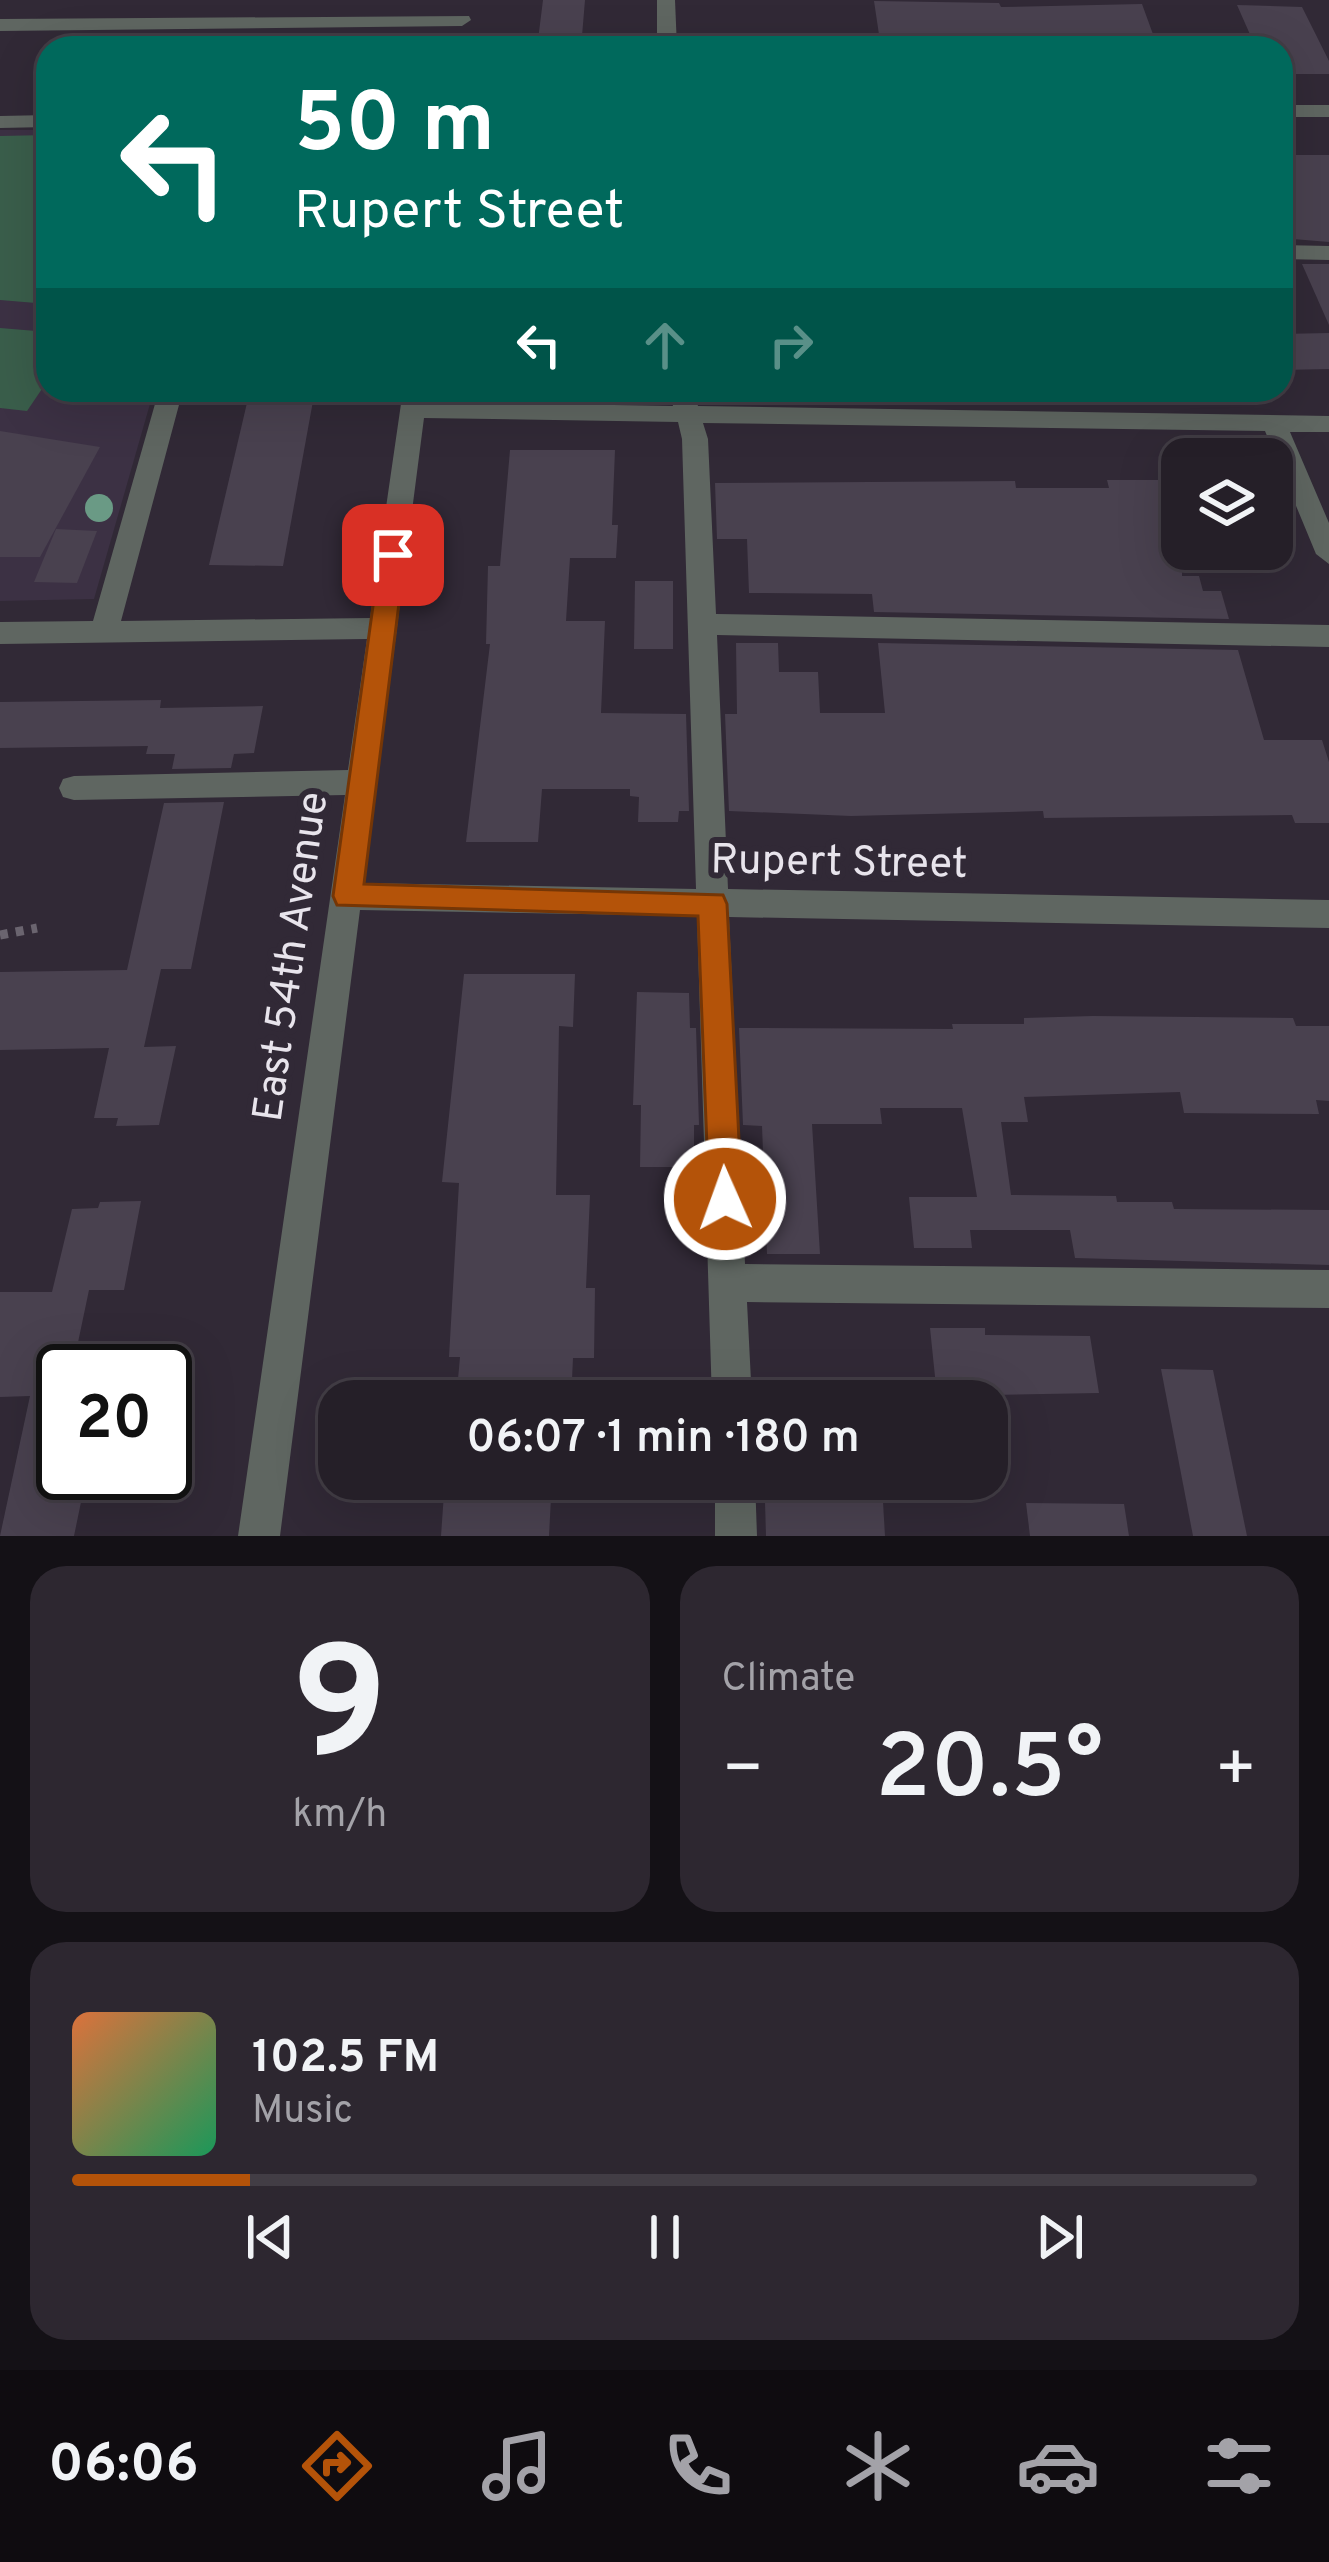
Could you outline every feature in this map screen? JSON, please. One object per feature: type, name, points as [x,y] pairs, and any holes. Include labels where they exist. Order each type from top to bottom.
[{"type":"street","points":[[270,36],[280,0]]},
{"type":"street","points":[[667,0],[667,36]]},
{"type":"street","points":[[97,24],[105,4]]},
{"type":"street","points":[[0,25],[274,22],[463,10]]},
{"type":"street","points":[[1293,111],[1329,111]]},
{"type":"street","points":[[0,122],[36,122]]},
{"type":"street","points":[[1293,252],[1329,253]]},
{"type":"street","points":[[104,632],[168,402]]},
{"type":"street","name":"East 54th Avenue","points":[[259,1536],[414,402]]},
{"type":"street","points":[[731,1380],[704,624],[694,439],[684,402],[1329,424]]},
{"type":"street","points":[[1274,423],[1329,554]]},
{"type":"street","points":[[704,624],[1329,636]]},
{"type":"street","points":[[0,633],[383,628]]},
{"type":"street","points":[[74,788],[363,782]]},
{"type":"street","name":"Rupert Street","points":[[348,896],[1329,914]]},
{"type":"street","points":[[729,1283],[1329,1289]]},
{"type":"street","points":[[735,1500],[736,1536]]},
{"type":"path","points":[[0,935],[38,928]]},
{"type":"shaded area","points":[[0,130],[36,130],[36,402],[151,402],[94,599],[0,601]]},
{"type":"green space","points":[[36,135],[36,303],[0,300],[0,136]]},
{"type":"green space","points":[[0,328],[36,331],[36,398],[27,411],[0,408]]},
{"type":"building","points":[[543,0],[585,0],[582,36],[538,36]]},
{"type":"building","points":[[874,1],[999,3],[1001,7],[1142,4],[1154,36],[879,36]]},
{"type":"building","points":[[1237,5],[1302,7],[1329,61],[1329,74],[1293,74],[1293,36],[1251,36]]},
{"type":"building","points":[[1293,155],[1329,155],[1329,242],[1293,239]]},
{"type":"building","points":[[1302,264],[1329,264],[1329,325]]},
{"type":"building","points":[[1329,333],[1329,369],[1293,370],[1293,334]]},
{"type":"building","points":[[247,402],[313,402],[283,566],[209,565]]},
{"type":"building","points":[[0,431],[100,447],[40,557],[0,557]]},
{"type":"building","points":[[510,450],[615,450],[612,525],[618,525],[616,558],[570,558],[566,621],[605,621],[601,713],[686,714],[689,811],[679,811],[678,822],[638,822],[639,797],[630,796],[630,789],[542,789],[538,842],[466,842],[490,644],[486,644],[488,566],[500,566]]},
{"type":"building","points":[[1107,480],[1161,480],[1161,570],[1182,570],[1182,576],[1199,576],[1203,591],[1221,591],[1229,619],[874,612],[872,594],[749,593],[747,539],[717,539],[715,483],[1015,481],[1016,488],[1109,488]]},
{"type":"building","points":[[56,529],[97,531],[77,583],[34,582]]},
{"type":"building","points":[[635,581],[673,581],[673,649],[634,649]]},
{"type":"building","points":[[736,643],[778,643],[779,672],[818,672],[820,713],[885,713],[878,643],[1238,650],[1264,740],[1322,740],[1329,762],[1329,823],[1295,823],[1292,815],[1044,818],[1043,811],[851,816],[729,811],[725,714],[737,714]]},
{"type":"building","points":[[161,700],[160,708],[263,706],[254,753],[234,754],[231,768],[172,769],[175,754],[146,754],[148,746],[0,748],[0,702]]},
{"type":"building","points":[[224,802],[191,969],[161,969],[144,1047],[176,1046],[159,1125],[116,1126],[118,1118],[94,1118],[109,1048],[0,1050],[0,972],[127,970],[164,803]]},
{"type":"building","points":[[464,974],[575,974],[573,1027],[559,1026],[556,1195],[590,1195],[586,1288],[595,1288],[594,1358],[573,1358],[572,1380],[458,1380],[460,1357],[449,1357],[459,1183],[442,1182]]},
{"type":"building","points":[[637,992],[689,993],[690,1028],[696,1028],[699,1125],[694,1125],[694,1167],[640,1167],[641,1105],[633,1105]]},
{"type":"building","points":[[1024,1018],[1293,1018],[1296,1026],[1329,1026],[1329,1101],[1316,1100],[1319,1114],[1184,1113],[1180,1092],[1024,1097],[1028,1122],[1001,1122],[1011,1195],[1116,1196],[1117,1202],[1172,1202],[1174,1209],[1329,1210],[1329,1265],[1075,1258],[1070,1230],[970,1230],[972,1248],[914,1248],[909,1197],[977,1197],[962,1108],[880,1108],[882,1124],[812,1124],[820,1254],[767,1254],[762,1126],[743,1125],[739,1028],[953,1029],[952,1024],[1024,1024]]},
{"type":"building","points":[[141,1201],[124,1290],[89,1290],[78,1344],[36,1344],[36,1500],[81,1500],[74,1536],[0,1536],[30,1396],[0,1397],[0,1292],[52,1292],[72,1209],[98,1208],[100,1202]]},
{"type":"building","points":[[930,1328],[985,1328],[985,1335],[1090,1336],[1099,1393],[1008,1395],[1008,1380],[935,1380]]},
{"type":"building","points":[[1161,1369],[1213,1370],[1247,1536],[1193,1536]]},
{"type":"building","points":[[444,1500],[551,1500],[549,1536],[441,1536]]},
{"type":"building","points":[[765,1502],[883,1502],[885,1536],[766,1536]]},
{"type":"building","points":[[1026,1503],[1124,1504],[1129,1536],[1030,1536]]},
{"type":"route","points":[[393,555],[348,896],[712,904],[725,1199]]}]
